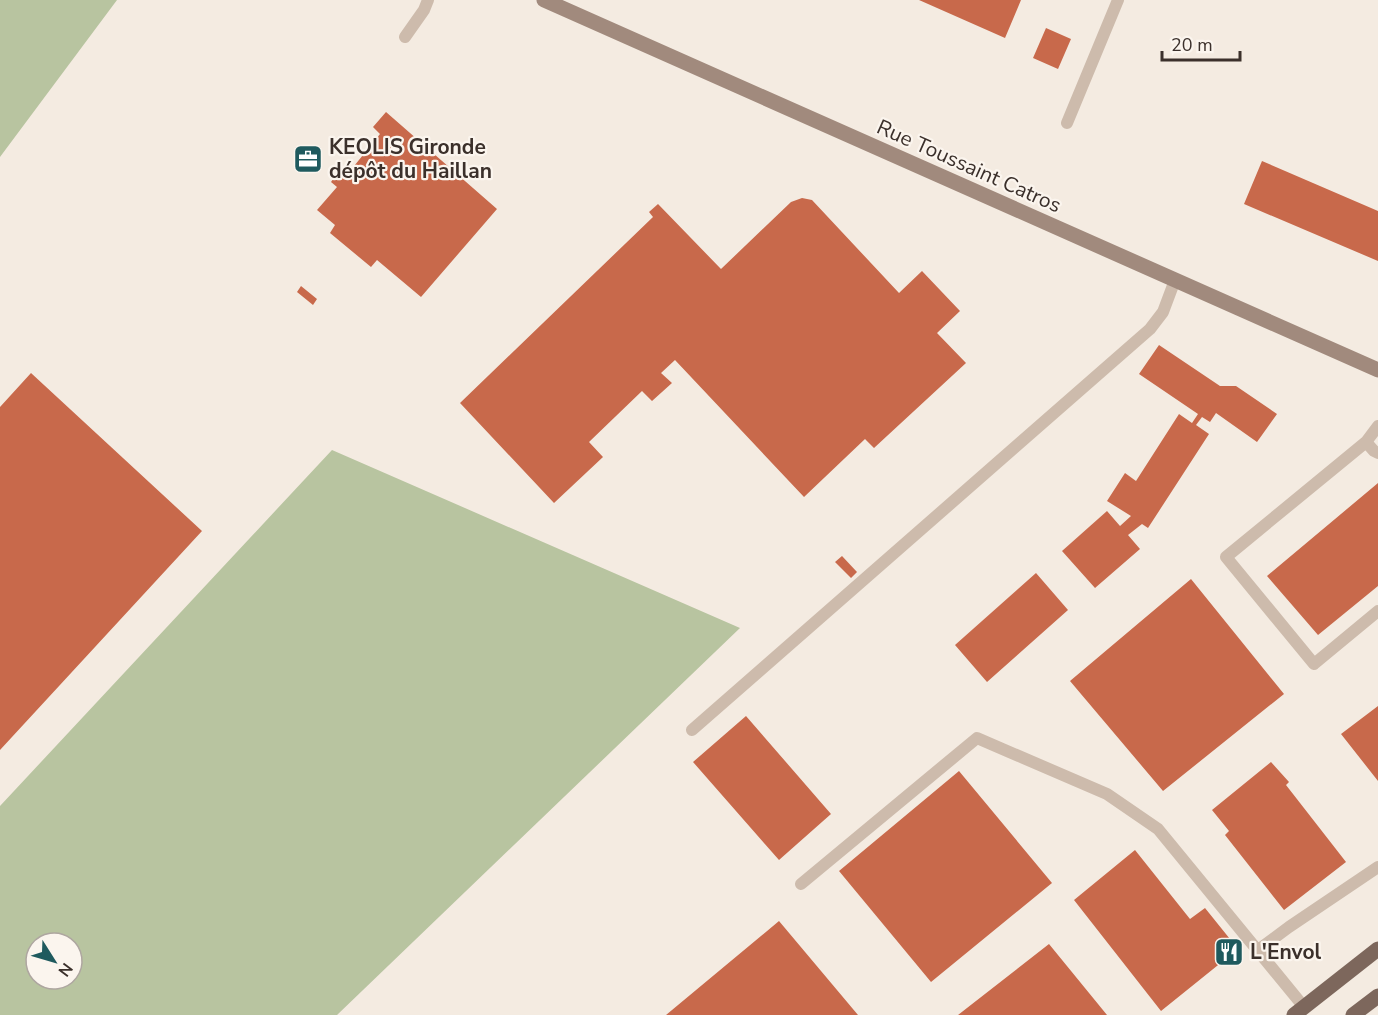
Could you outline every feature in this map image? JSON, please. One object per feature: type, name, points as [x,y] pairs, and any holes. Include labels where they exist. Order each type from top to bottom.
[{"type":"main road","points":[[1299,1011],[1378,949]]},
{"type":"main road","points":[[1353,1015],[1378,996]]},
{"type":"street","name":"Rue Toussaint Catros","points":[[544,0],[1378,370]]},
{"type":"lane","points":[[405,37],[424,10],[428,0]]},
{"type":"lane","points":[[1067,123],[1118,0]]},
{"type":"lane","points":[[692,730],[1150,329],[1163,312],[1175,280]]},
{"type":"lane","points":[[1378,426],[1366,442],[1226,557],[1314,664],[1378,611]]},
{"type":"lane","points":[[1366,442],[1378,453]]},
{"type":"lane","points":[[801,884],[977,738],[1107,794],[1158,829],[1258,950],[1299,1011]]},
{"type":"lane","points":[[1258,950],[1378,867]]},
{"type":"green space","points":[[0,0],[117,0],[0,157]]},
{"type":"green space","points":[[332,450],[740,628],[337,1015],[0,1015],[0,806]]},
{"type":"building","points":[[919,0],[1021,0],[1005,38]]},
{"type":"building","points":[[1046,28],[1071,39],[1058,69],[1033,58]]},
{"type":"building","points":[[386,112],[497,209],[421,297],[377,260],[371,267],[330,233],[335,225],[317,210],[337,187],[331,182],[339,171],[346,176],[380,134],[373,127]]},
{"type":"building","points":[[1262,161],[1378,211],[1378,261],[1244,204]]},
{"type":"building","points":[[802,198],[812,200],[899,293],[922,271],[960,311],[937,333],[966,363],[874,448],[865,439],[804,497],[675,360],[661,373],[672,383],[652,401],[642,391],[589,442],[603,457],[554,503],[460,403],[653,217],[649,212],[658,204],[721,269],[791,202]]},
{"type":"building","points":[[301,286],[317,299],[313,305],[297,292]]},
{"type":"building","points":[[1159,345],[1220,386],[1236,386],[1277,414],[1257,442],[1216,413],[1210,422],[1202,417],[1196,425],[1209,434],[1148,528],[1142,524],[1128,535],[1140,549],[1095,588],[1062,551],[1107,511],[1120,526],[1131,516],[1107,501],[1125,473],[1136,481],[1179,414],[1192,423],[1198,414],[1139,374]]},
{"type":"building","points":[[31,373],[202,531],[0,750],[0,407]]},
{"type":"building","points":[[1378,483],[1378,586],[1318,635],[1267,576]]},
{"type":"building","points":[[842,556],[857,572],[851,578],[835,562]]},
{"type":"building","points":[[1036,573],[1068,610],[987,682],[955,645]]},
{"type":"building","points":[[1191,579],[1284,694],[1163,791],[1070,681]]},
{"type":"building","points":[[1378,706],[1378,781],[1341,734]]},
{"type":"building","points":[[746,716],[831,814],[779,860],[693,762]]},
{"type":"building","points":[[1271,762],[1289,782],[1286,785],[1346,862],[1284,910],[1225,835],[1229,831],[1212,810]]},
{"type":"building","points":[[959,771],[1052,883],[931,982],[839,871]]},
{"type":"building","points":[[1135,850],[1190,919],[1205,908],[1238,949],[1161,1011],[1074,900]]},
{"type":"building","points":[[779,921],[858,1015],[666,1015]]},
{"type":"building","points":[[1049,944],[1107,1015],[958,1015]]},
{"type":"place","name":"KEOLIS Gironde dépôt du Haillan","points":[[308,159]]},
{"type":"place","name":"L'Envol","points":[[1229,952]]}]
